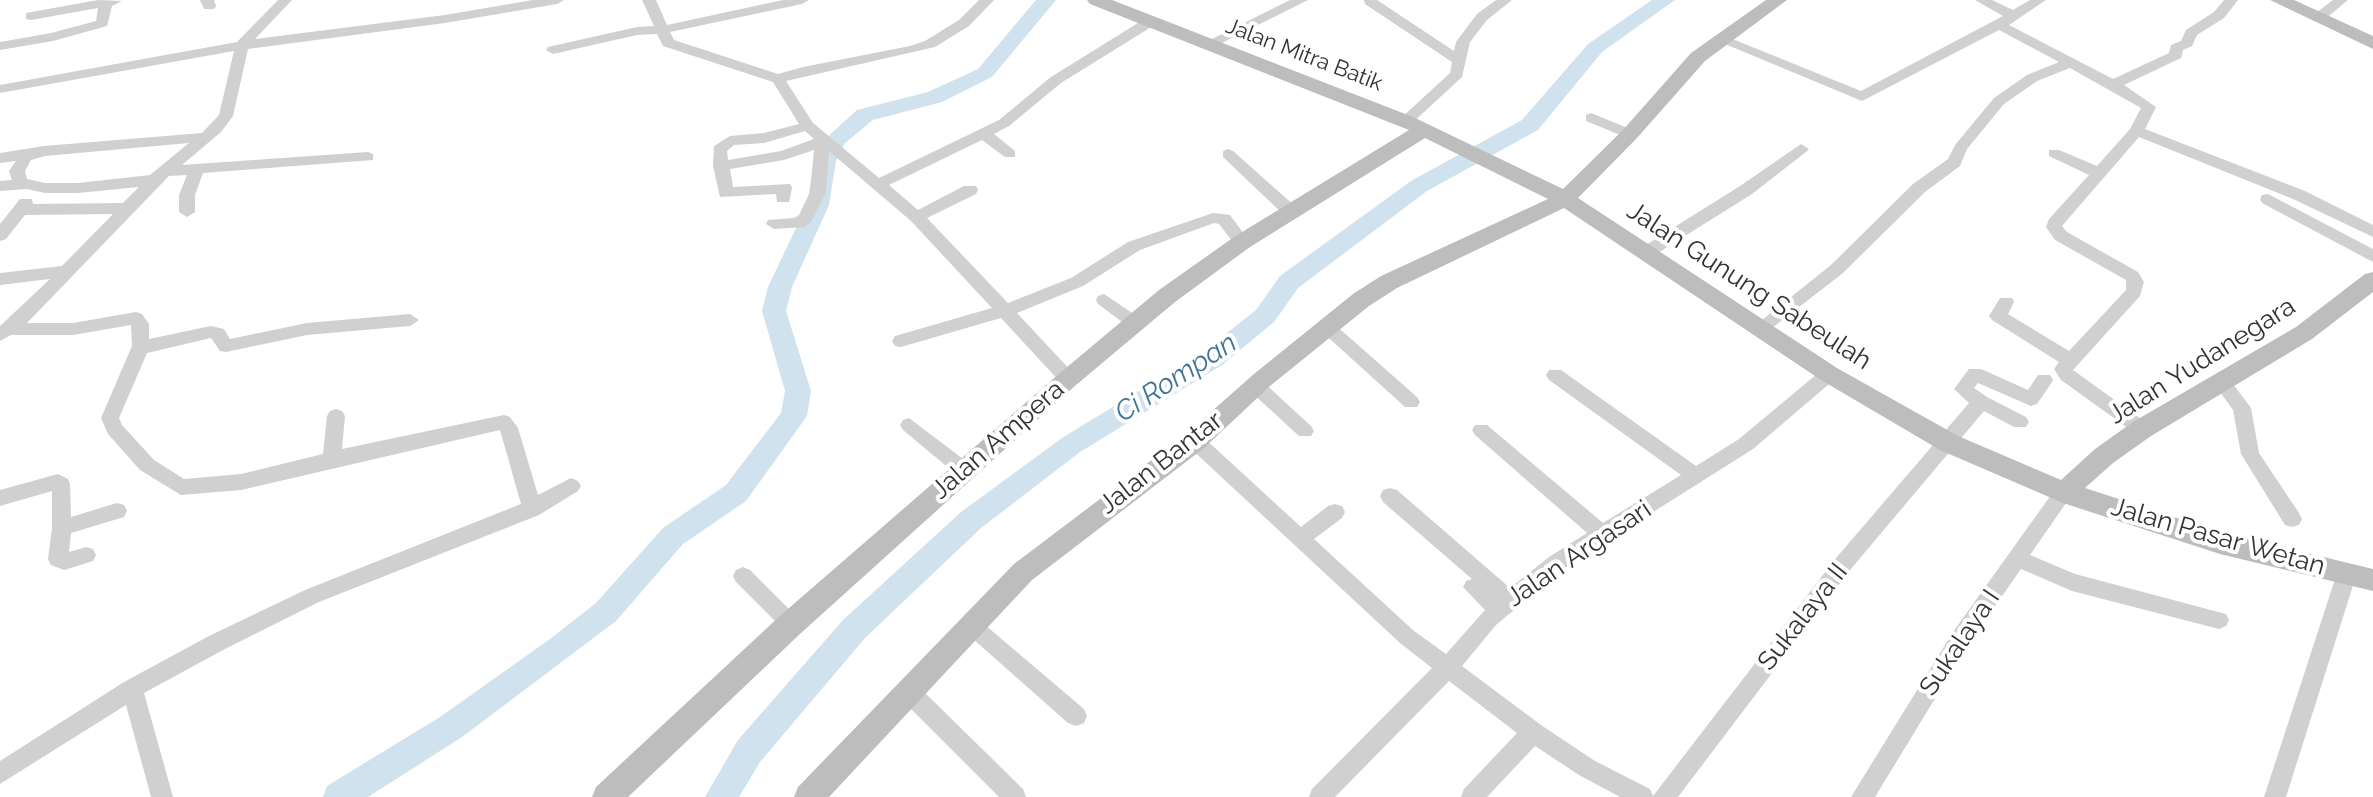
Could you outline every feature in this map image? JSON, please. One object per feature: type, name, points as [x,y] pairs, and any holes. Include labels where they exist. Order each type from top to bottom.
[{"type":"street","points":[[5,332],[127,208],[226,116],[242,45],[285,0]]},
{"type":"street","points":[[0,89],[198,51],[445,19],[557,0]]},
{"type":"street","points":[[649,0],[665,40],[672,45],[778,79],[930,44],[964,23],[987,0]]},
{"type":"street","points":[[553,50],[802,0]]},
{"type":"street","name":"Jalan Mitra Batik","points":[[1096,0],[1415,125]]},
{"type":"street","points":[[1209,44],[1301,0]]},
{"type":"street","points":[[1479,0],[1493,9]]},
{"type":"street","points":[[1415,125],[1457,74],[1463,42],[1478,21],[1505,0]]},
{"type":"street","name":"Jalan Bantar","points":[[809,797],[1023,572],[1195,441],[1326,326],[1389,282],[1565,199],[1630,134],[1698,57],[1778,0]]},
{"type":"street","points":[[1982,0],[2013,16]]},
{"type":"street","points":[[1720,39],[1862,97],[1999,25],[2039,0]]},
{"type":"street","points":[[2113,85],[2176,55],[2176,48],[2187,43],[2191,33],[2219,15],[2231,0]]},
{"type":"street","points":[[2279,0],[2373,43]]},
{"type":"street","points":[[2318,18],[2341,0]]},
{"type":"street","points":[[31,16],[112,1]]},
{"type":"street","points":[[0,46],[53,37],[99,24],[103,22],[112,1]]},
{"type":"street","points":[[1370,1],[1458,60]]},
{"type":"street","points":[[877,185],[1004,123],[1056,80],[1151,21]]},
{"type":"street","points":[[1999,25],[2113,85],[2150,109],[2136,131],[2055,223],[2055,231],[2132,276],[2136,288],[2063,369],[2142,429]]},
{"type":"street","points":[[1761,328],[1837,269],[1919,188],[1955,160],[1960,148],[1999,101],[2032,78],[2069,63]]},
{"type":"street","points":[[778,79],[808,126],[917,217],[1068,379]]},
{"type":"street","points":[[1591,118],[1630,134]]},
{"type":"street","name":"Jalan Gunung Sabeulah","points":[[1415,125],[1565,199],[1829,374],[1949,443],[2063,493]]},
{"type":"street","name":"Jalan Ampera","points":[[607,797],[791,624],[1068,379],[1167,296],[1415,125]]},
{"type":"street","points":[[784,155],[783,193],[729,195],[724,191],[719,149],[730,141],[764,138],[808,126]]},
{"type":"street","points":[[2136,131],[2299,195],[2373,232]]},
{"type":"street","points":[[985,134],[1010,154]]},
{"type":"street","points":[[0,158],[206,137]]},
{"type":"street","points":[[721,166],[830,144]]},
{"type":"street","points":[[774,224],[798,223],[805,218],[818,192],[830,144]]},
{"type":"street","points":[[1647,252],[1746,190],[1801,149]]},
{"type":"street","points":[[32,186],[20,182],[17,171],[26,157],[34,153]]},
{"type":"street","points":[[2054,153],[2099,173]]},
{"type":"street","points":[[1228,154],[1291,212]]},
{"type":"street","points":[[0,186],[62,189],[197,169],[368,157]]},
{"type":"street","points":[[187,212],[187,195],[197,169]]},
{"type":"street","points":[[0,235],[20,210],[32,186]]},
{"type":"street","points":[[45,210],[62,189]]},
{"type":"street","points":[[917,217],[970,190]]},
{"type":"street","points":[[2268,199],[2373,256]]},
{"type":"street","points":[[20,210],[127,208]]},
{"type":"street","points":[[901,341],[1033,302],[1077,282],[1134,246],[1213,218],[1224,219],[1242,242]]},
{"type":"street","points":[[0,279],[67,271]]},
{"type":"street","name":"Jalan Yudanegara","points":[[2063,493],[2104,456],[2142,429],[2304,333],[2373,280]]},
{"type":"street","points":[[1104,300],[1135,323]]},
{"type":"street","points":[[2006,302],[1998,316],[2070,360]]},
{"type":"street","points":[[5,332],[73,329],[136,318],[140,324],[141,346],[110,418],[114,429],[147,465],[181,487],[241,482],[504,422],[509,428],[532,509]]},
{"type":"street","points":[[141,346],[155,346],[211,332],[218,333],[226,346],[307,329],[410,320]]},
{"type":"street","points":[[1326,326],[1411,402]]},
{"type":"street","points":[[2020,422],[1963,389],[1976,373],[2031,399],[2044,380]]},
{"type":"street","name":"Jalan Argasari","points":[[1320,797],[1449,666],[1504,604],[1556,563],[1746,444],[1829,374]]},
{"type":"street","points":[[1555,375],[1696,476]]},
{"type":"street","points":[[2221,381],[2239,401],[2250,454],[2292,519]]},
{"type":"street","points":[[1256,386],[1305,431]]},
{"type":"street","name":"Sukalaya II","points":[[1664,797],[1843,564],[1981,402]]},
{"type":"street","points":[[332,459],[336,416]]},
{"type":"street","points":[[909,425],[964,470]]},
{"type":"street","points":[[1481,430],[1603,535]]},
{"type":"street","points":[[1195,441],[1257,502],[1301,538],[1407,637],[1533,732],[1587,768],[1642,797]]},
{"type":"street","points":[[0,498],[58,482],[61,484],[62,528],[58,559],[64,562],[86,555]]},
{"type":"street","points":[[0,773],[132,689],[216,643],[312,596],[532,509],[571,486]]},
{"type":"street","name":"Sukalaya I","points":[[1862,797],[1960,639],[2063,493]]},
{"type":"street","name":"Jalan Pasar Wetan","points":[[2063,493],[2220,543],[2373,580]]},
{"type":"street","points":[[1390,496],[1504,604]]},
{"type":"street","points":[[62,528],[117,511]]},
{"type":"street","points":[[1301,538],[1335,512]]},
{"type":"street","points":[[2018,559],[2072,582],[2219,620]]},
{"type":"street","points":[[2275,797],[2347,573]]},
{"type":"street","points":[[743,576],[791,624]]},
{"type":"street","points":[[1473,587],[1504,604]]},
{"type":"street","points":[[971,625],[1076,716]]},
{"type":"street","points":[[132,689],[162,797]]},
{"type":"street","points":[[910,693],[1015,797]]},
{"type":"street","points":[[1472,797],[1533,732]]},
{"type":"waterway","points":[[339,797],[451,727],[561,648],[606,612],[673,536],[736,493],[794,416],[798,391],[774,311],[780,287],[818,205],[825,161],[836,139],[865,115],[935,97],[985,73],[1046,0]]},
{"type":"waterway","name":"Ci Rompan","points":[[721,797],[749,751],[854,629],[971,520],[1071,445],[1213,358],[1265,316],[1289,282],[1419,186],[1530,125],[1595,48],[1665,0]]}]
